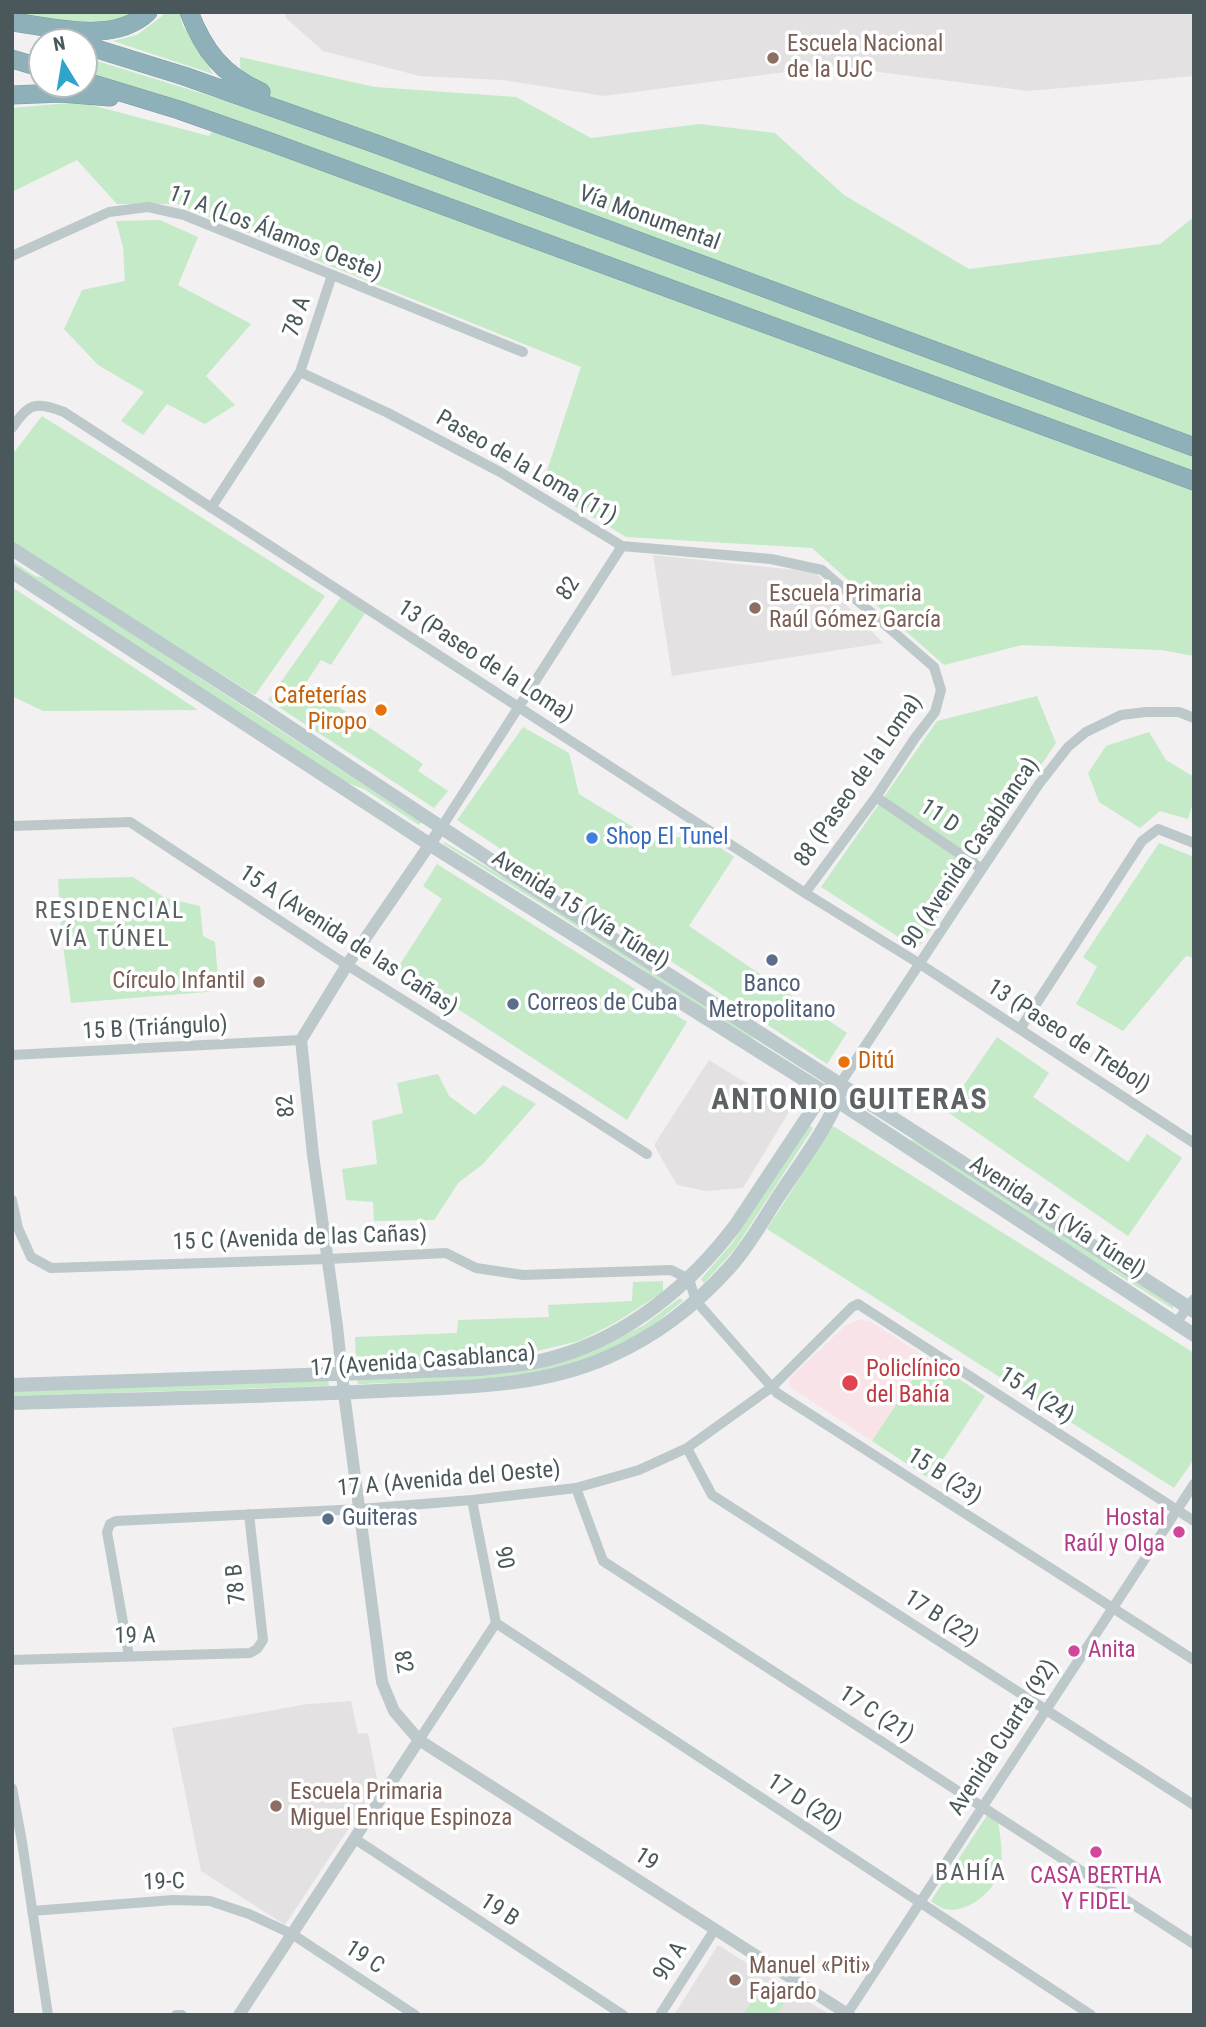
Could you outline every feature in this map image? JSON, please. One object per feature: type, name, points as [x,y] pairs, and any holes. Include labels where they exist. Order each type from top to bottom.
[{"type":"highway","points":[[12,24],[113,30],[148,12]]},
{"type":"highway","points":[[189,12],[208,51],[219,65],[241,83],[379,145]]},
{"type":"highway","name":"Vía Monumental","points":[[98,49],[184,76],[379,145],[1194,447]]},
{"type":"highway","points":[[98,85],[299,152],[1194,481]]},
{"type":"highway","points":[[12,95],[61,93],[104,96],[178,110]]},
{"type":"main road","name":"Avenida 15 (Vía Túnel)","points":[[12,549],[262,709],[440,828],[1192,1306]]},
{"type":"main road","name":"Avenida 15 (Vía Túnel)","points":[[12,572],[429,844],[838,1101],[1194,1335]]},
{"type":"main road","name":"17 (Avenida Casablanca)","points":[[12,1385],[480,1369],[559,1357],[589,1346],[638,1318],[689,1279],[720,1246],[824,1092],[840,1084]]},
{"type":"main road","name":"17 (Avenida Casablanca)","points":[[12,1403],[483,1386],[533,1380],[570,1371],[609,1357],[639,1342],[696,1301],[731,1266],[753,1236],[838,1101],[840,1084]]},
{"type":"street","name":"11 A (Los Álamos Oeste)","points":[[12,256],[109,212],[148,207],[184,215],[523,352]]},
{"type":"street","name":"78 A","points":[[211,508],[300,372],[332,275]]},
{"type":"street","name":"Paseo de la Loma (11)","points":[[300,372],[388,413],[500,472],[622,546],[771,559],[821,569],[934,667],[941,690]]},
{"type":"street","name":"13 (Paseo de la Loma)","points":[[12,428],[25,410],[36,405],[49,406],[64,412],[920,964]]},
{"type":"street","name":"82","points":[[419,1740],[394,1711],[382,1682],[313,1155],[301,1041],[347,965],[440,828],[622,546]]},
{"type":"street","name":"88 (Paseo de la Loma)","points":[[805,892],[935,712],[941,690]]},
{"type":"street","name":"90 (Avenida Casablanca)","points":[[840,1084],[982,869],[1068,747],[1086,732],[1121,716],[1146,712],[1179,712],[1194,718]]},
{"type":"street","name":"11 D","points":[[876,797],[982,869]]},
{"type":"street","name":"15 A (Avenida de las Cañas)","points":[[12,825],[130,822],[347,965],[647,1154]]},
{"type":"street","points":[[1020,1029],[1138,845],[1158,828],[1194,843]]},
{"type":"street","name":"13 (Paseo de Trebol)","points":[[920,964],[1194,1143]]},
{"type":"street","name":"15 B (Triángulo)","points":[[12,1055],[301,1041]]},
{"type":"street","name":"15 C (Avenida de las Cañas)","points":[[12,1200],[18,1228],[31,1257],[51,1268],[446,1253],[476,1268],[523,1275],[663,1269],[689,1279]]},
{"type":"street","points":[[689,1279],[696,1301]]},
{"type":"street","name":"15 B (23)","points":[[696,1301],[772,1387],[787,1399],[1194,1660]]},
{"type":"street","name":"17 A (Avenida del Oeste)","points":[[129,1656],[107,1532],[110,1524],[116,1521],[360,1509],[472,1500],[576,1488],[639,1470],[687,1448],[772,1387],[858,1304]]},
{"type":"street","name":"15 A (24)","points":[[858,1304],[1194,1521]]},
{"type":"street","points":[[1176,1323],[1192,1306]]},
{"type":"street","name":"17 B (22)","points":[[687,1448],[712,1495],[1194,1805]]},
{"type":"street","name":"Avenida Cuarta (92)","points":[[848,2014],[1194,1485]]},
{"type":"street","name":"17 C (21)","points":[[576,1488],[603,1561],[1194,1944]]},
{"type":"street","name":"90","points":[[472,1500],[496,1623]]},
{"type":"street","name":"78 B","points":[[249,1514],[263,1640],[257,1649]]},
{"type":"street","points":[[239,2015],[496,1623]]},
{"type":"street","name":"17 D (20)","points":[[496,1623],[1091,2015]]},
{"type":"street","name":"19 A","points":[[12,1660],[250,1653],[257,1649]]},
{"type":"street","name":"19","points":[[419,1740],[848,2014]]},
{"type":"street","points":[[12,1788],[48,2015]]},
{"type":"street","name":"19 B","points":[[355,1839],[623,2015]]},
{"type":"street","name":"19-C","points":[[32,1911],[173,1900],[210,1901],[249,1914],[292,1934]]},
{"type":"street","name":"90 A","points":[[660,2015],[715,1929]]},
{"type":"street","name":"19 C","points":[[292,1934],[415,2015]]},
{"type":"shaded area","name":"Escuela Nacional de la UJC","points":[[285,12],[1194,12],[1194,76],[1029,91],[831,66],[604,96],[503,80],[420,76],[323,51],[286,18]]},
{"type":"shaded area","name":"Escuela Primaria Raúl Gómez García","points":[[653,555],[815,572],[883,643],[672,676]]},
{"type":"shaded area","points":[[709,1060],[790,1110],[743,1188],[705,1191],[677,1185],[654,1145]]},
{"type":"shaded area","name":"Policlínico del Bahía","points":[[858,1320],[870,1321],[927,1358],[872,1441],[790,1387],[789,1379],[845,1326]]},
{"type":"shaded area","name":"Escuela Primaria Miguel Enrique Espinoza","points":[[351,1701],[358,1734],[368,1733],[378,1784],[285,1925],[201,1871],[172,1728],[308,1704]]},
{"type":"shaded area","name":"Manuel «Piti» Fajardo","points":[[718,1945],[830,2015],[674,2015]]},
{"type":"green space","points":[[12,12],[138,12],[125,19],[94,25],[43,20],[12,15]]},
{"type":"green space","points":[[164,12],[179,12],[183,26],[213,74],[113,41],[137,35]]},
{"type":"green space","points":[[240,57],[375,87],[516,97],[591,138],[699,124],[775,133],[844,195],[969,269],[1160,244],[1194,217],[1194,656],[1161,650],[1022,645],[944,665],[812,548],[626,537],[542,486],[581,367],[177,204],[117,204],[77,160],[12,192],[12,108],[80,102],[209,136],[222,116],[98,76],[98,61],[230,102],[241,83]]},
{"type":"green space","points":[[160,220],[198,237],[178,285],[251,324],[206,376],[235,405],[205,424],[167,404],[143,435],[121,421],[144,392],[98,365],[64,329],[82,290],[125,281],[123,247],[116,221]]},
{"type":"green space","points":[[42,416],[325,596],[255,695],[12,545],[12,455]]},
{"type":"green space","points":[[12,561],[35,576],[46,578],[421,822],[419,825],[364,789],[340,780],[12,565]]},
{"type":"green space","points":[[12,587],[198,710],[43,711],[12,696]]},
{"type":"green space","points":[[341,597],[365,613],[331,665],[321,660],[305,684],[423,764],[418,771],[448,791],[434,808],[268,700]]},
{"type":"green space","points":[[1037,696],[1056,743],[917,949],[821,887],[937,721]]},
{"type":"green space","points":[[523,727],[569,753],[579,794],[659,843],[697,832],[734,857],[689,926],[847,1033],[827,1064],[457,820]]},
{"type":"green space","points":[[1149,732],[1166,760],[1194,777],[1194,800],[1188,819],[1160,811],[1140,828],[1099,802],[1088,773],[1106,746]]},
{"type":"green space","points":[[444,842],[516,884],[827,1081],[825,1083],[755,1039],[747,1037]]},
{"type":"green space","points":[[1159,843],[1194,857],[1194,958],[1186,956],[1123,1031],[1076,1004],[1097,967],[1083,957]]},
{"type":"green space","points":[[437,864],[687,1022],[627,1120],[397,969],[442,899],[423,886]]},
{"type":"green space","points":[[133,877],[165,898],[200,906],[203,936],[215,942],[219,991],[71,1003],[61,931],[58,879]]},
{"type":"green space","points":[[997,1037],[1049,1073],[1033,1097],[1128,1162],[1147,1134],[1182,1158],[1128,1236],[946,1111]]},
{"type":"green space","points":[[438,1074],[449,1096],[475,1115],[503,1085],[536,1104],[482,1165],[459,1182],[434,1220],[374,1221],[373,1202],[346,1200],[342,1169],[377,1164],[372,1121],[403,1113],[397,1083]]},
{"type":"green space","points":[[845,1098],[910,1140],[917,1141],[1173,1306],[1173,1309],[1112,1271],[1097,1266]]},
{"type":"green space","points":[[809,1125],[813,1128],[735,1249],[704,1283],[701,1279],[733,1242]]},
{"type":"green space","points":[[833,1126],[1194,1353],[1194,1459],[1174,1488],[767,1229]]},
{"type":"green space","points":[[663,1281],[663,1292],[615,1323],[579,1341],[533,1352],[472,1358],[356,1363],[355,1337],[457,1333],[458,1320],[549,1317],[548,1305],[632,1301],[633,1282]]},
{"type":"green space","points":[[680,1298],[683,1301],[645,1331],[611,1349],[576,1362],[506,1376],[469,1380],[358,1384],[357,1379],[498,1372],[605,1345],[644,1325]]},
{"type":"green space","points":[[927,1358],[985,1396],[930,1479],[872,1441]]},
{"type":"green space","points":[[328,1381],[329,1386],[12,1396],[12,1390]]},
{"type":"green space","points":[[988,1814],[998,1821],[1000,1833],[1002,1859],[997,1879],[986,1894],[970,1905],[953,1910],[939,1907],[931,1901]]},
{"type":"green space","points":[[761,1987],[784,2003],[777,2015],[743,2015]]},
{"type":"place","name":"Escuela Nacional de la UJC","points":[[773,58]]},
{"type":"place","name":"Escuela Primaria Raúl Gómez García","points":[[755,608]]},
{"type":"place","name":"Cafeterías Piropo","points":[[381,710]]},
{"type":"place","name":"Shop El Tunel","points":[[592,838]]},
{"type":"place","name":"Banco Metropolitano","points":[[772,960]]},
{"type":"place","name":"Círculo Infantil","points":[[259,982]]},
{"type":"place","name":"Correos de Cuba","points":[[513,1004]]},
{"type":"place","name":"Ditú","points":[[844,1062]]},
{"type":"place","name":"Policlínico del Bahía","points":[[850,1383]]},
{"type":"place","name":"Guiteras","points":[[328,1519]]},
{"type":"place","name":"Hostal Raúl y Olga","points":[[1179,1532]]},
{"type":"place","name":"Anita","points":[[1074,1651]]},
{"type":"place","name":"Escuela Primaria Miguel Enrique Espinoza","points":[[276,1806]]},
{"type":"place","name":"CASA BERTHA Y FIDEL","points":[[1096,1852]]},
{"type":"place","name":"Manuel «Piti» Fajardo","points":[[735,1980]]},
{"type":"district","name":"RESIDENCIAL VÍA TÚNEL","points":[[110,926]]},
{"type":"district","name":"ANTONIO GUITERAS","points":[[850,1101]]},
{"type":"district","name":"BAHÍA","points":[[971,1874]]}]
